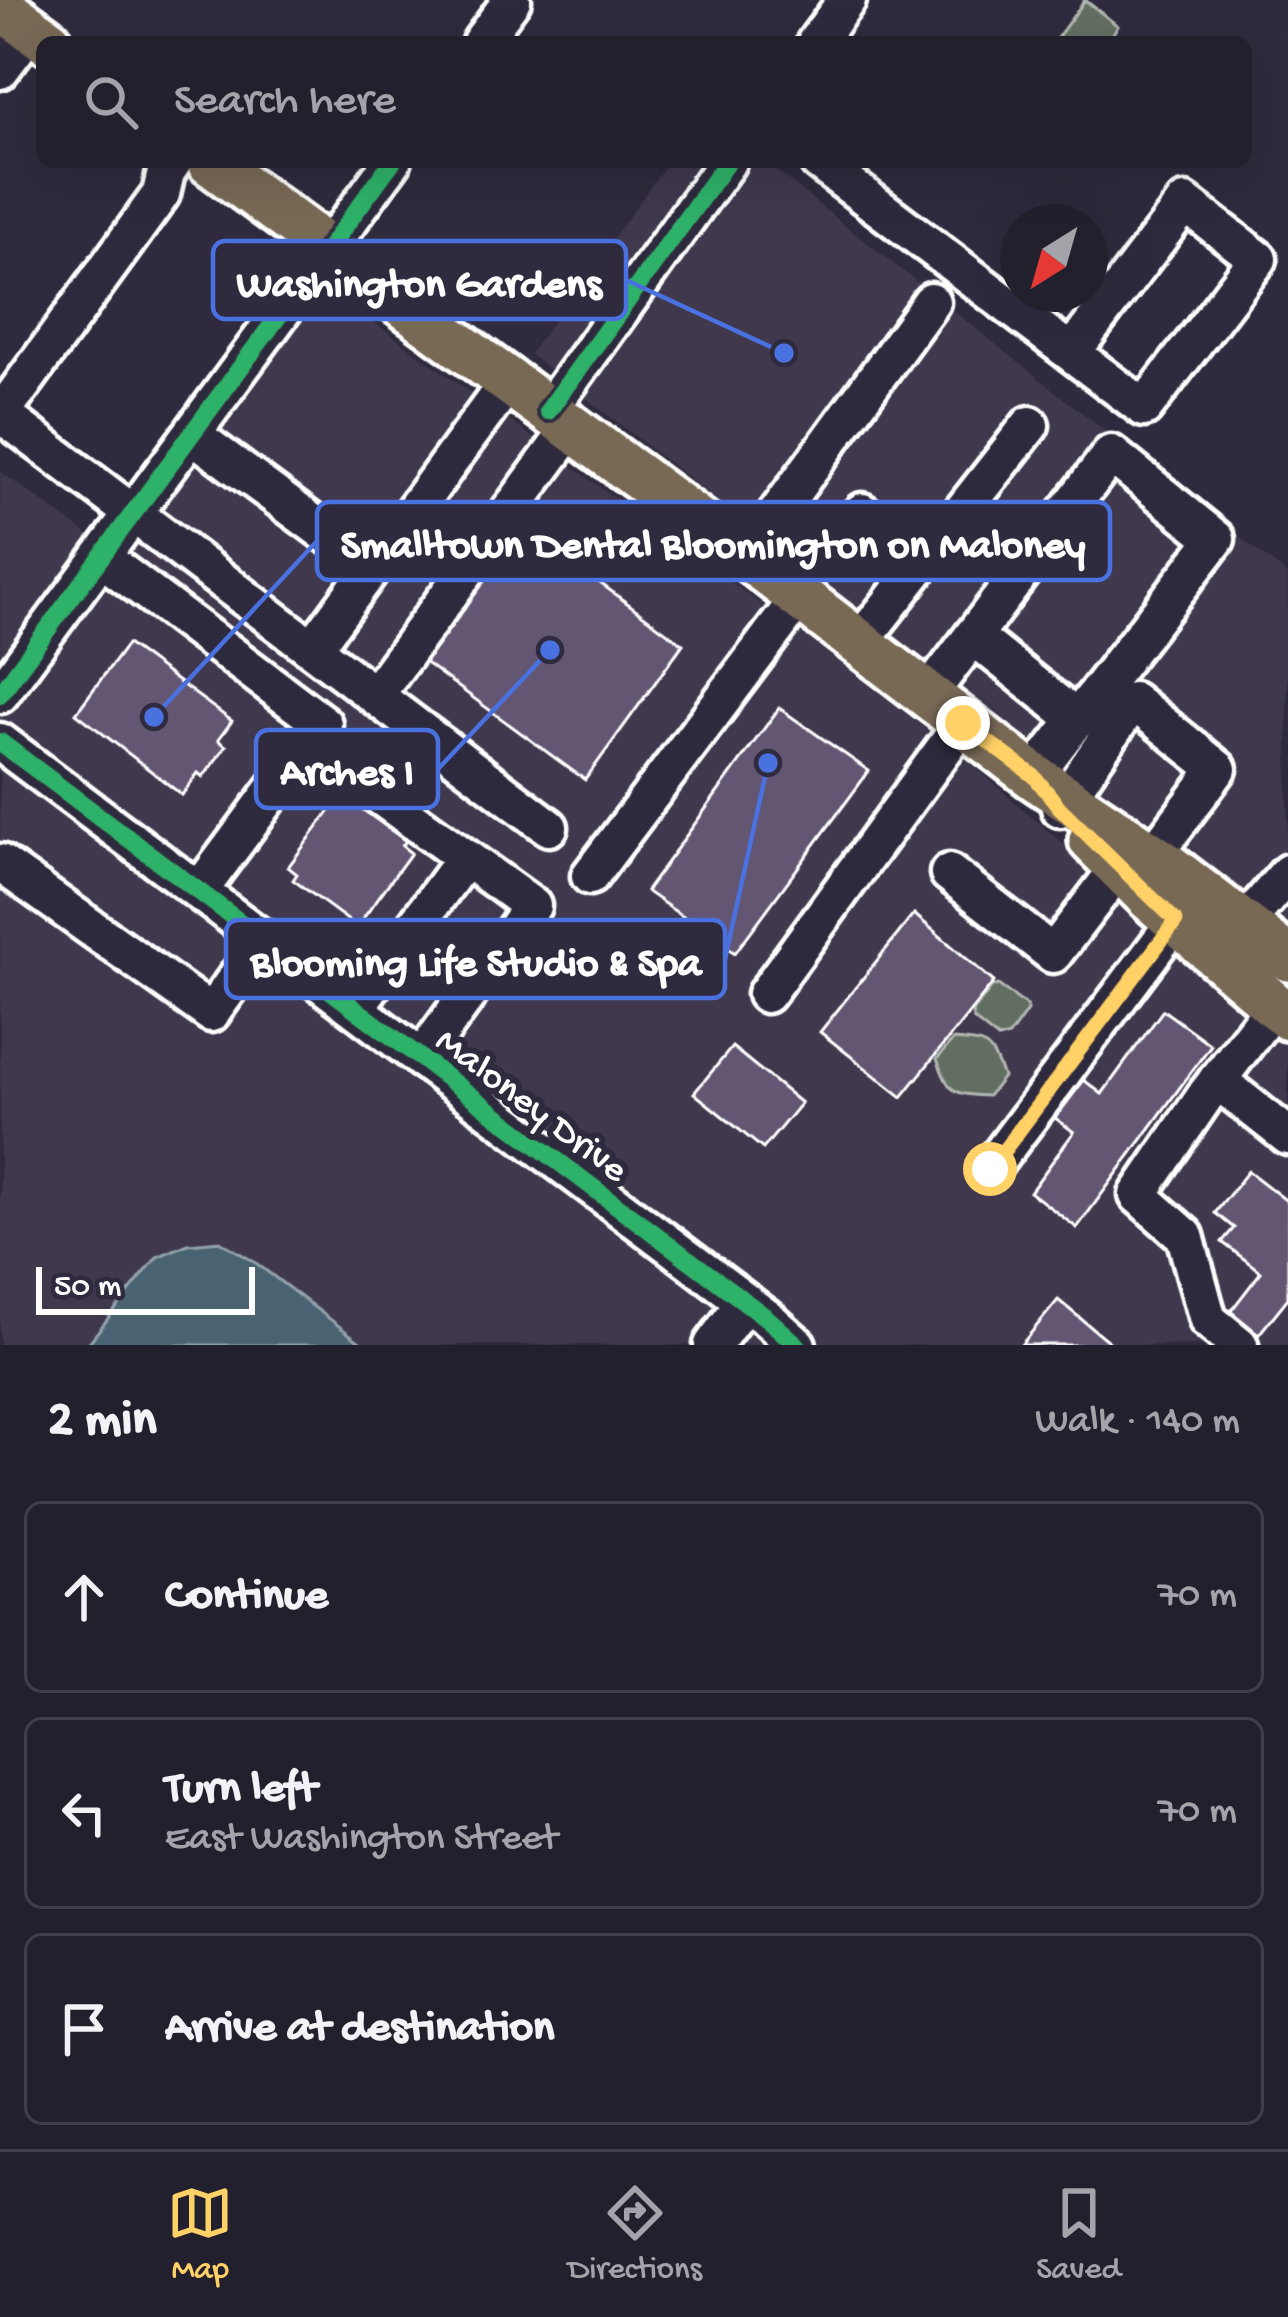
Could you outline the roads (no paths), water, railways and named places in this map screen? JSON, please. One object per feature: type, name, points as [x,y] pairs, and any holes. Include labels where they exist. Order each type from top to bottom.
[{"type":"main road","points":[[188,168],[327,250],[746,556],[945,709],[1230,940],[1281,1011]]},
{"type":"main road","points":[[1230,940],[1288,958]]},
{"type":"street","points":[[485,36],[512,0]]},
{"type":"street","points":[[820,36],[847,0]]},
{"type":"street","points":[[0,70],[27,26]]},
{"type":"street","points":[[0,378],[146,182],[176,168]]},
{"type":"street","points":[[181,168],[1,415],[549,827]]},
{"type":"street","points":[[6,673],[101,556],[388,168]]},
{"type":"street","points":[[375,694],[723,168]]},
{"type":"street","points":[[827,168],[1144,408],[1258,259],[1185,203],[1072,352]]},
{"type":"street","points":[[746,556],[931,302]]},
{"type":"street","points":[[313,648],[508,382]]},
{"type":"street","points":[[859,643],[1030,425]]},
{"type":"street","points":[[193,434],[372,567]]},
{"type":"street","points":[[766,994],[945,709],[973,636],[1111,454],[1216,539],[1078,720],[1054,794]]},
{"type":"street","points":[[862,512],[925,560]]},
{"type":"street","points":[[101,556],[323,724],[199,891]]},
{"type":"street","points":[[590,876],[799,598]]},
{"type":"street","points":[[973,636],[1078,720]]},
{"type":"street","points":[[949,873],[1053,954],[1218,769],[1133,701],[1054,794]]},
{"type":"street","name":"Maloney Drive","points":[[0,742],[796,1345]]},
{"type":"street","points":[[359,781],[532,906],[422,1059]]},
{"type":"street","points":[[355,1008],[465,858]]},
{"type":"street","points":[[0,862],[211,1012],[263,940]]},
{"type":"street","points":[[1230,940],[1288,873]]},
{"type":"street","points":[[990,1169],[1187,905]]},
{"type":"street","points":[[1240,1345],[1208,1320],[1185,1236],[1138,1196],[1217,1080],[1281,1011]]},
{"type":"street","points":[[1217,1080],[1288,1136]]},
{"type":"street","points":[[713,1345],[745,1302]]},
{"type":"water","points":[[220,1241],[364,1345],[87,1345],[157,1257],[188,1244]]},
{"type":"place","name":"Washington Gardens","points":[[784,353]]},
{"type":"place","name":"Arches I","points":[[550,650]]},
{"type":"place","name":"Smalltown Dental Bloomington on Maloney","points":[[154,717]]},
{"type":"place","name":"Blooming Life Studio & Spa","points":[[768,763]]}]
